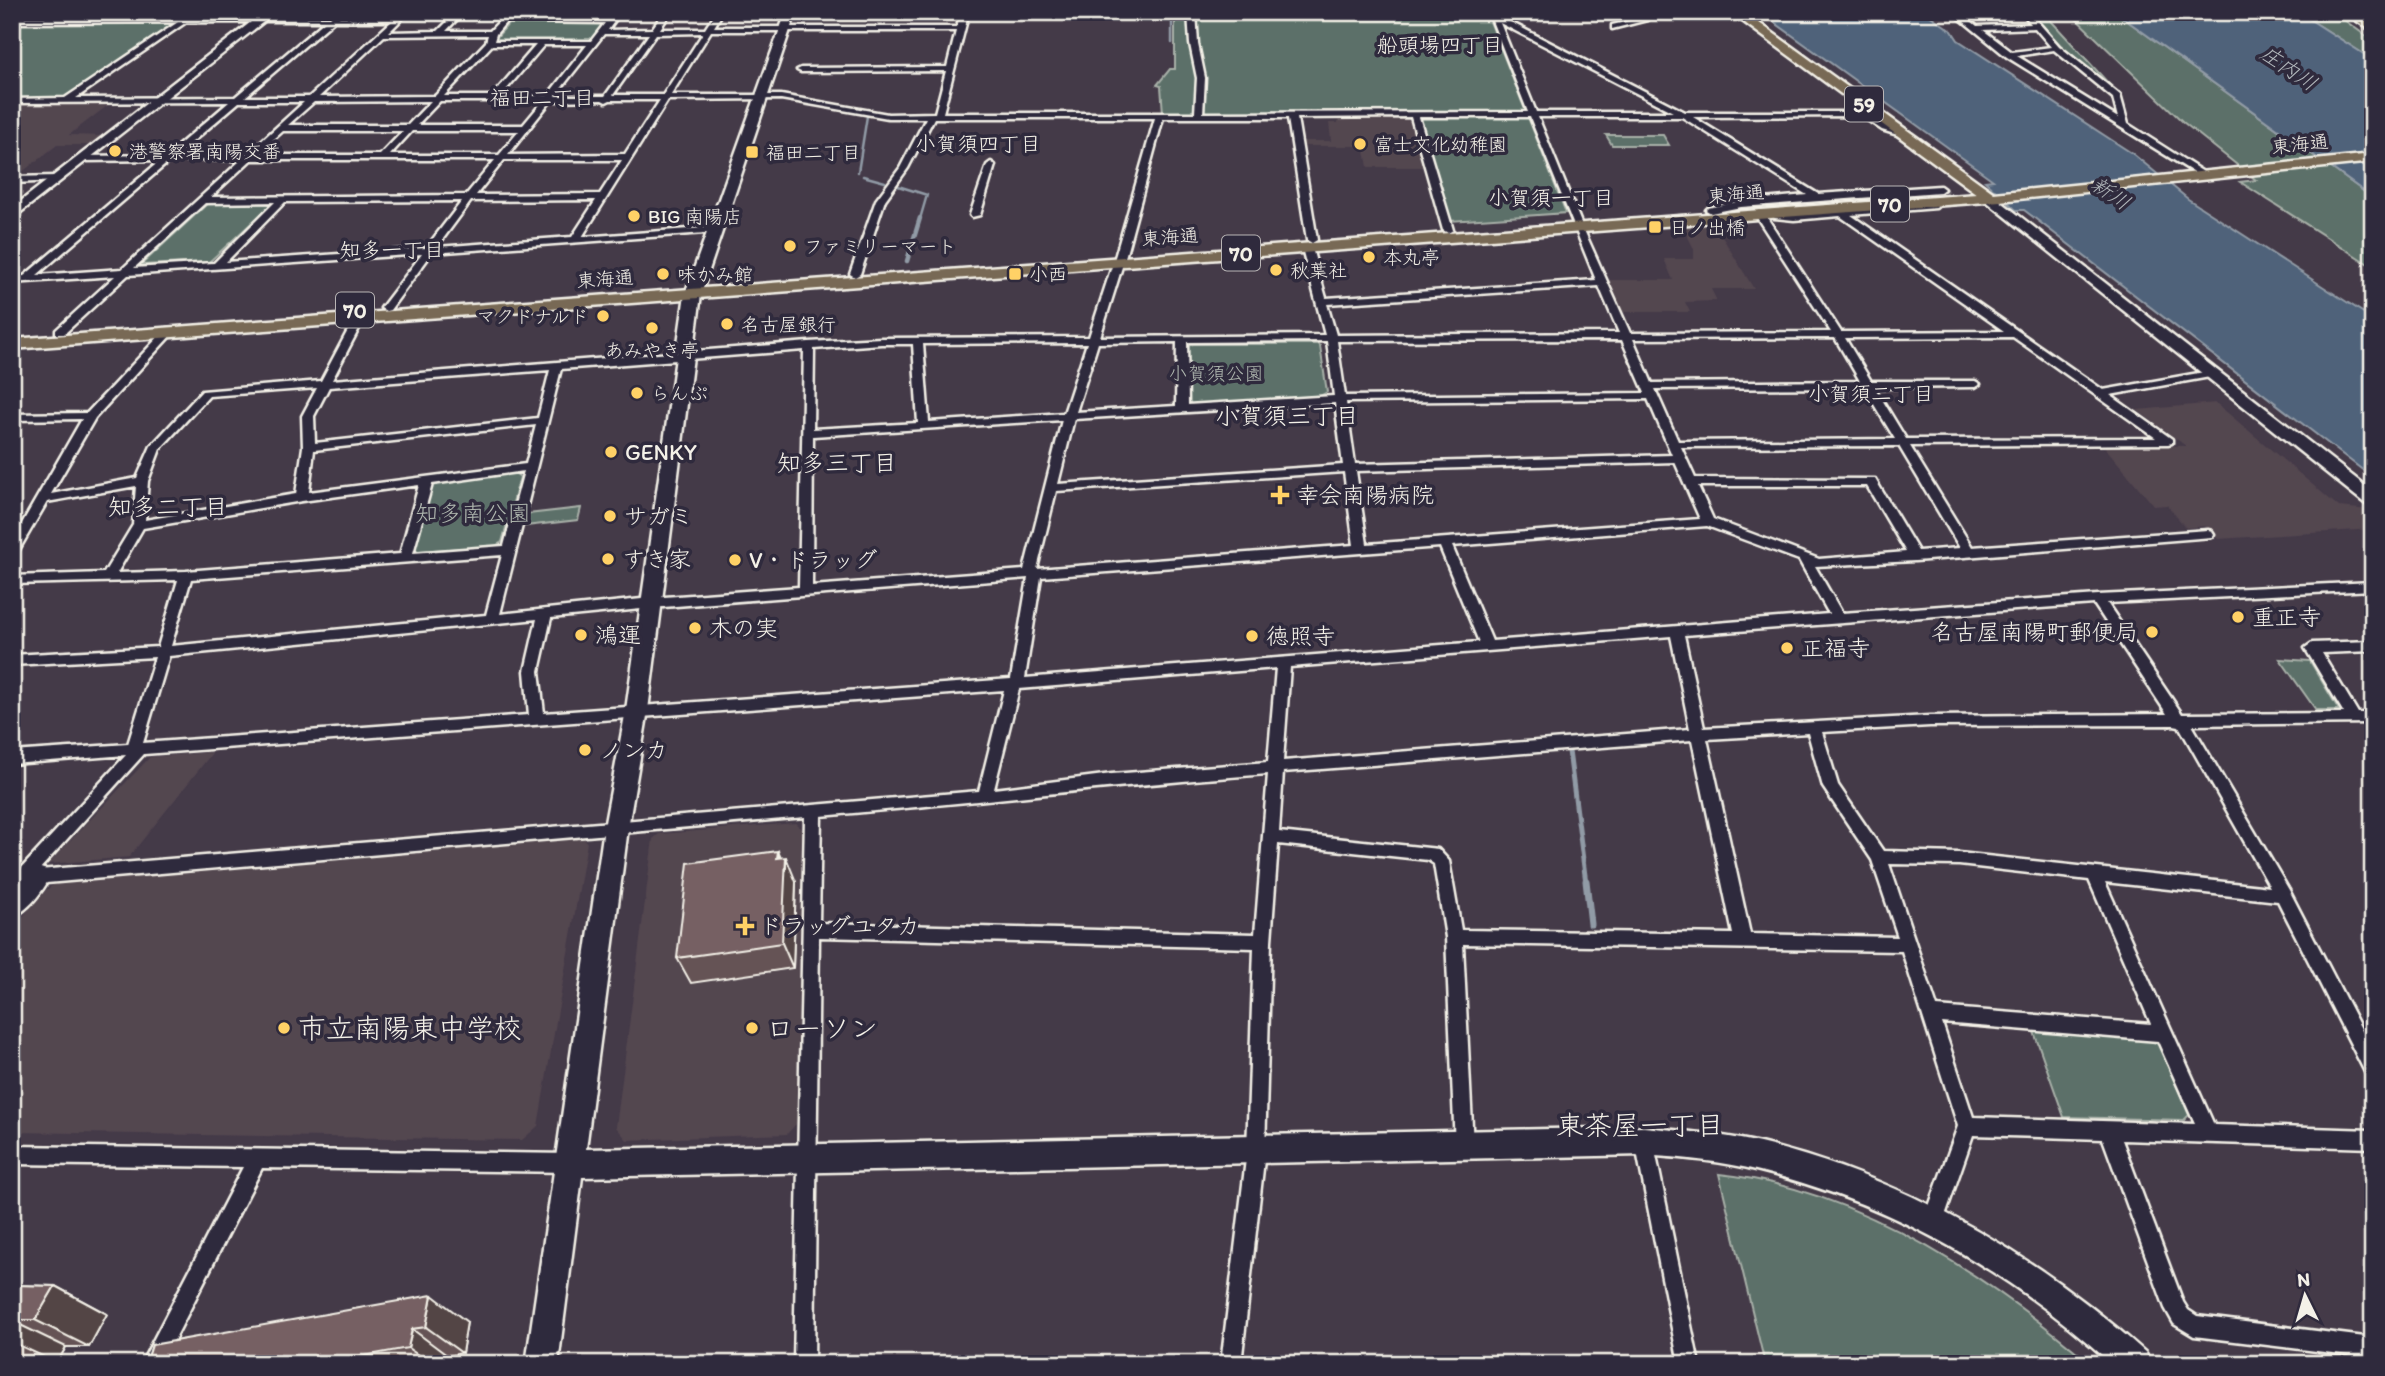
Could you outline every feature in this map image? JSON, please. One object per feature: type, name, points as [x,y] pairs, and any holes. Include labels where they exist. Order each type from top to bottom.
[{"type":"main road","name":"59","points":[[1736,12],[1990,193]]},
{"type":"main road","points":[[2350,12],[2373,28]]},
{"type":"main road","name":"東海通","points":[[2198,172],[2373,150]]},
{"type":"main road","name":"東海通","points":[[1309,244],[1448,230],[1759,213],[2373,158]]},
{"type":"main road","name":"東海通","points":[[12,336],[1309,244],[1577,224],[1711,210],[1990,193]]},
{"type":"main road","name":"東海通","points":[[12,344],[359,319],[855,274],[1119,258]]},
{"type":"street","points":[[61,20],[73,12]]},
{"type":"street","points":[[67,100],[198,12]]},
{"type":"street","points":[[27,279],[340,12]]},
{"type":"street","points":[[60,332],[406,12]]},
{"type":"street","points":[[439,34],[461,12]]},
{"type":"street","points":[[382,158],[512,12]]},
{"type":"street","points":[[558,21],[565,12]]},
{"type":"street","points":[[386,308],[468,199],[618,12]]},
{"type":"street","points":[[606,100],[668,12]]},
{"type":"street","points":[[575,240],[720,12]]},
{"type":"street","points":[[542,1364],[616,828],[637,710],[695,289],[791,12]]},
{"type":"street","points":[[855,274],[881,200],[903,170],[934,116],[965,12]]},
{"type":"street","points":[[1192,12],[1194,44],[1201,78],[1199,115]]},
{"type":"street","points":[[1485,12],[1683,114],[1815,197]]},
{"type":"street","points":[[1615,27],[1643,20],[1637,12]]},
{"type":"street","points":[[1955,12],[2010,55],[2198,172]]},
{"type":"street","points":[[2025,12],[2056,48],[2065,52],[2116,97],[2124,126]]},
{"type":"street","points":[[12,20],[188,20],[267,16],[399,19]]},
{"type":"street","points":[[12,215],[267,16]]},
{"type":"street","points":[[1494,17],[1602,283],[1708,522]]},
{"type":"street","points":[[505,20],[611,21]]},
{"type":"street","points":[[1978,28],[2039,26]]},
{"type":"street","points":[[603,32],[961,29]]},
{"type":"street","points":[[382,34],[439,34],[542,43],[595,43]]},
{"type":"street","points":[[493,100],[542,43]]},
{"type":"street","points":[[2010,55],[2056,48]]},
{"type":"street","points":[[801,70],[949,69]]},
{"type":"street","points":[[1852,95],[1846,98],[1847,100],[1863,114],[1885,128],[1906,134]]},
{"type":"street","points":[[12,101],[781,97],[888,116],[1863,114]]},
{"type":"street","points":[[1414,114],[1448,230]]},
{"type":"street","points":[[985,796],[1015,684],[1032,573],[1069,416],[1119,258],[1160,115]]},
{"type":"street","points":[[1292,115],[1309,244],[1320,301],[1332,340],[1361,549]]},
{"type":"street","points":[[280,128],[526,128]]},
{"type":"street","points":[[84,158],[627,157]]},
{"type":"street","points":[[975,215],[991,165]]},
{"type":"street","points":[[12,180],[57,179]]},
{"type":"street","points":[[1711,210],[1741,204],[1815,197],[1940,189]]},
{"type":"street","points":[[1990,193],[2210,374],[2373,501]]},
{"type":"street","points":[[203,200],[601,197]]},
{"type":"street","points":[[216,266],[283,199]]},
{"type":"street","points":[[1759,213],[1794,217],[1957,203]]},
{"type":"street","points":[[1759,213],[1838,335],[1969,553]]},
{"type":"street","points":[[1674,444],[2168,442],[1842,213]]},
{"type":"street","points":[[12,280],[716,230]]},
{"type":"street","points":[[1320,301],[1602,283]]},
{"type":"street","points":[[302,497],[309,447],[308,416],[359,319]]},
{"type":"street","points":[[12,552],[90,416],[168,332]]},
{"type":"street","points":[[108,577],[139,525],[142,481],[155,448],[206,393],[685,354],[918,341],[2016,334]]},
{"type":"street","points":[[1182,340],[1182,409]]},
{"type":"street","points":[[918,341],[924,425]]},
{"type":"street","points":[[806,590],[809,345]]},
{"type":"street","points":[[492,619],[557,364]]},
{"type":"street","points":[[2100,394],[2210,374]]},
{"type":"street","points":[[808,433],[1339,399],[1975,384]]},
{"type":"street","points":[[12,417],[90,416]]},
{"type":"street","points":[[309,447],[542,421]]},
{"type":"street","points":[[1051,488],[1349,468],[1680,458]]},
{"type":"street","points":[[139,525],[302,497],[530,467]]},
{"type":"street","points":[[405,558],[427,479]]},
{"type":"street","points":[[44,499],[142,481]]},
{"type":"street","points":[[1691,482],[1871,482],[1915,557]]},
{"type":"street","points":[[12,660],[163,652],[545,613],[806,590],[1708,522],[1818,563],[2208,534]]},
{"type":"street","points":[[1445,542],[1487,645]]},
{"type":"street","points":[[12,580],[186,575],[509,550]]},
{"type":"street","points":[[1803,557],[1838,618]]},
{"type":"street","points":[[12,907],[24,878],[138,749],[186,575]]},
{"type":"street","points":[[12,758],[1015,684],[1676,630],[2098,599],[2373,586]]},
{"type":"street","points":[[2098,599],[2181,721],[2283,895],[2373,1069]]},
{"type":"street","points":[[537,718],[532,671],[545,613]]},
{"type":"street","points":[[1676,630],[1743,941]]},
{"type":"street","points":[[2354,718],[2312,648],[2373,646]]},
{"type":"street","points":[[1231,1364],[1256,1151],[1263,941],[1283,662]]},
{"type":"street","points":[[24,878],[985,796],[1112,780],[1699,734],[1930,721],[2373,718]]},
{"type":"street","points":[[1813,727],[1832,787],[1879,857],[1967,1126],[1933,1223]]},
{"type":"street","points":[[804,1364],[813,811]]},
{"type":"street","points":[[1271,837],[1432,854],[1441,861],[1454,937],[1464,1147]]},
{"type":"street","points":[[1879,857],[1959,859],[2283,895]]},
{"type":"street","points":[[2094,874],[2207,1133]]},
{"type":"street","points":[[811,930],[1263,941]]},
{"type":"street","points":[[1454,937],[1908,944]]},
{"type":"street","points":[[1931,1014],[2164,1032]]},
{"type":"street","points":[[1967,1126],[2373,1139]]},
{"type":"street","points":[[2109,1130],[2175,1308],[2181,1317],[2194,1326],[2373,1348]]},
{"type":"street","points":[[1644,1141],[1689,1364]]},
{"type":"street","points":[[12,1155],[571,1163],[1464,1147],[1644,1141],[1705,1147],[1759,1156],[1857,1187],[1933,1223],[2018,1270],[2069,1307],[2135,1364]]},
{"type":"street","points":[[151,1364],[257,1159]]},
{"type":"shaded area","points":[[111,103],[69,135],[104,136],[92,145],[57,145],[17,176],[12,176],[12,104]]},
{"type":"shaded area","name":"富士文化幼稚園","points":[[1338,117],[1412,117],[1426,167],[1368,167],[1364,146],[1301,146],[1300,141],[1331,141],[1329,123],[1338,123]]},
{"type":"shaded area","points":[[1715,225],[1754,289],[1711,289],[1717,301],[1685,302],[1690,312],[1622,312],[1608,280],[1673,280],[1664,259],[1694,259],[1694,249],[1683,227]]},
{"type":"shaded area","points":[[2216,403],[2339,507],[2370,510],[2373,513],[2373,529],[2218,539],[2205,526],[2186,528],[2167,505],[2154,506],[2103,445],[2186,446],[2137,410]]},
{"type":"shaded area","points":[[213,752],[129,857],[48,864],[150,757]]},
{"type":"shaded area","points":[[795,823],[803,830],[796,1124],[787,1134],[627,1140],[616,1127],[653,839],[659,834]]},
{"type":"shaded area","name":"市立南陽東中学校","points":[[584,837],[587,843],[538,1126],[522,1140],[12,1132],[12,929],[46,890],[62,879]]},
{"type":"green space","points":[[1175,12],[1475,12],[1489,19],[1566,213],[1450,221],[1418,117],[1413,112],[1163,113],[1161,86],[1157,85],[1170,69],[1175,69]]},
{"type":"green space","points":[[2030,12],[2043,12],[2120,96],[2064,49]]},
{"type":"green space","points":[[2069,12],[2115,12],[2373,198],[2373,267],[2240,182],[2256,180],[2183,122]]},
{"type":"green space","points":[[2298,12],[2333,12],[2373,41],[2373,60]]},
{"type":"green space","points":[[510,22],[604,24],[591,40],[586,41],[494,40]]},
{"type":"green space","points":[[12,24],[177,24],[68,97],[12,99]]},
{"type":"green space","points":[[1606,135],[1663,135],[1669,145],[1612,145]]},
{"type":"green space","points":[[207,204],[272,204],[209,262],[141,265]]},
{"type":"green space","name":"小賀須公園","points":[[1317,344],[1320,346],[1327,392],[1320,396],[1192,404],[1187,401],[1187,346]]},
{"type":"green space","name":"知多南公園","points":[[515,473],[520,477],[502,542],[495,546],[418,551],[414,548],[430,487],[437,483]]},
{"type":"green space","points":[[581,508],[578,520],[525,526],[528,514]]},
{"type":"green space","points":[[2280,659],[2310,661],[2339,710],[2316,710]]},
{"type":"green space","points":[[2033,1029],[2147,1038],[2159,1045],[2189,1115],[2184,1120],[2064,1117]]},
{"type":"green space","points":[[1719,1174],[1770,1183],[1821,1197],[1870,1217],[1965,1269],[2051,1331],[2091,1364],[1765,1364]]},
{"type":"water","name":"新川","points":[[1760,12],[1925,12],[1952,31],[1958,40],[2133,154],[2188,199],[2373,319],[2373,478],[2024,210],[2016,210],[1985,181],[1993,180]]},
{"type":"water","name":"庄内川","points":[[2115,12],[2298,12],[2373,60],[2373,198]]},
{"type":"building","name":"ドラッグユタカ","points":[[778,851],[777,858],[786,857],[782,943],[677,958],[688,863]]},
{"type":"building","points":[[12,1285],[55,1286],[35,1320],[12,1320]]},
{"type":"building","points":[[432,1295],[426,1327],[412,1329],[408,1348],[321,1364],[146,1364],[152,1345]]},
{"type":"waterway","points":[[1172,12],[1172,43]]},
{"type":"waterway","points":[[858,172],[867,116]]},
{"type":"waterway","points":[[863,176],[885,182]]},
{"type":"waterway","points":[[898,186],[927,195],[920,219]]},
{"type":"waterway","points":[[907,261],[920,218]]},
{"type":"waterway","points":[[1569,751],[1586,883]]},
{"type":"waterway","points":[[1586,881],[1591,924]]},
{"type":"tunnel","points":[[1940,189],[1957,203]]},
{"type":"place","name":"富士文化幼稚園","points":[[1360,144]]},
{"type":"place","name":"港警察署南陽交番","points":[[115,151]]},
{"type":"place","name":"福田二丁目","points":[[752,152]]},
{"type":"place","name":"BIG 南陽店","points":[[634,216]]},
{"type":"place","name":"日ノ出橋","points":[[1655,227]]},
{"type":"place","name":"ファミリーマート","points":[[790,246]]},
{"type":"place","name":"本丸亭","points":[[1369,257]]},
{"type":"place","name":"秋葉社","points":[[1276,270]]},
{"type":"place","name":"味かみ館","points":[[663,274]]},
{"type":"place","name":"小西","points":[[1015,274]]},
{"type":"place","name":"マクドナルド","points":[[603,316]]},
{"type":"place","name":"名古屋銀行","points":[[727,324]]},
{"type":"place","name":"あみやき亭","points":[[652,328]]},
{"type":"place","name":"らんぷ","points":[[637,393]]},
{"type":"place","name":"GENKY","points":[[611,452]]},
{"type":"place","name":"幸会南陽病院","points":[[1280,495]]},
{"type":"place","name":"サガミ","points":[[610,516]]},
{"type":"place","name":"すき家","points":[[608,559]]},
{"type":"place","name":"V・ドラッグ","points":[[735,560]]},
{"type":"place","name":"重正寺","points":[[2238,617]]},
{"type":"place","name":"木の実","points":[[695,628]]},
{"type":"place","name":"名古屋南陽町郵便局","points":[[2152,632]]},
{"type":"place","name":"鴻運","points":[[581,635]]},
{"type":"place","name":"徳照寺","points":[[1252,636]]},
{"type":"place","name":"正福寺","points":[[1787,648]]},
{"type":"place","name":"ノンカ","points":[[585,750]]},
{"type":"place","name":"ドラッグユタカ","points":[[745,926]]},
{"type":"place","name":"市立南陽東中学校","points":[[284,1028]]},
{"type":"place","name":"ローソン","points":[[752,1028]]},
{"type":"district","name":"船頭場四丁目","points":[[1440,44]]},
{"type":"district","name":"福田二丁目","points":[[542,97]]},
{"type":"district","name":"小賀須四丁目","points":[[978,143]]},
{"type":"district","name":"小賀須一丁目","points":[[1551,197]]},
{"type":"district","name":"知多一丁目","points":[[392,249]]},
{"type":"district","name":"小賀須二丁目","points":[[1871,393]]},
{"type":"district","name":"小賀須三丁目","points":[[1287,415]]},
{"type":"district","name":"知多三丁目","points":[[837,462]]},
{"type":"district","name":"知多二丁目","points":[[168,506]]},
{"type":"district","name":"東茶屋一丁目","points":[[1640,1125]]}]
